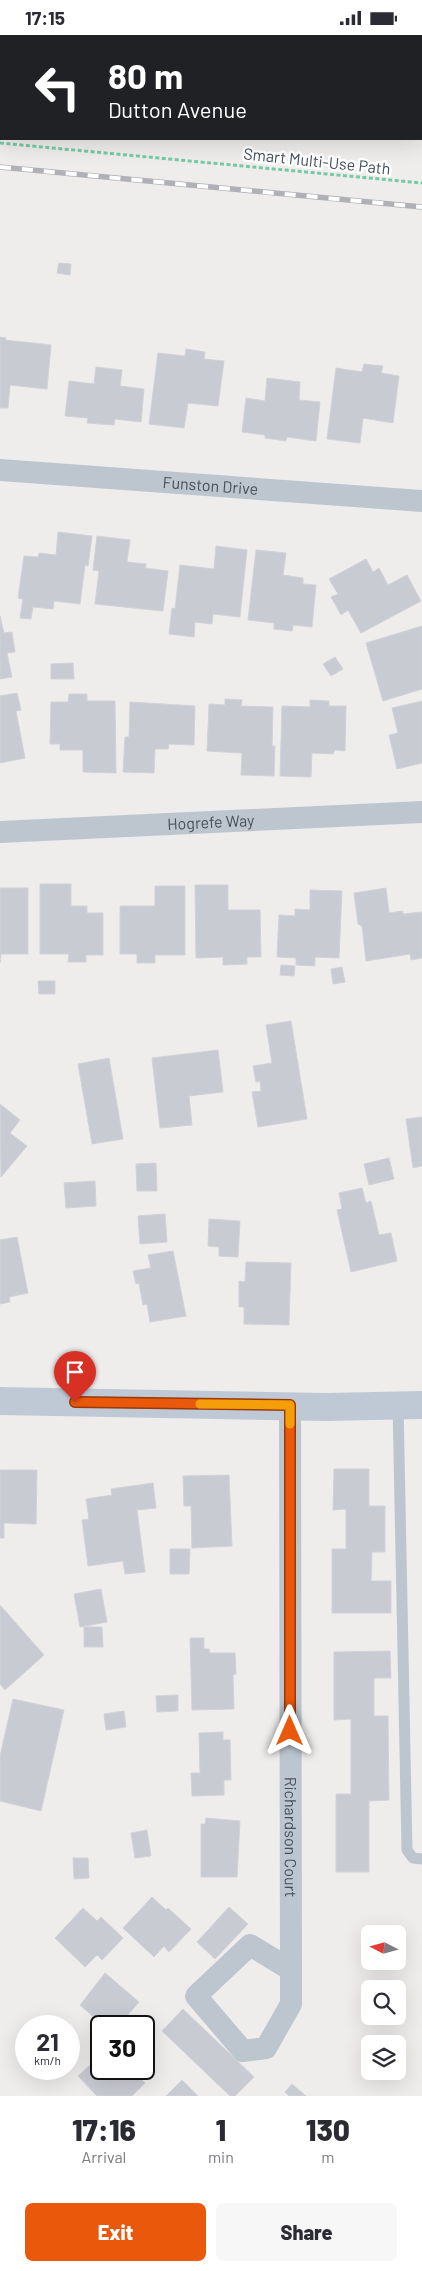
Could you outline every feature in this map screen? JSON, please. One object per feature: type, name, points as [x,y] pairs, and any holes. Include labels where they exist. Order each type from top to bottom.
[{"type":"main road","points":[[0,1401],[327,1407],[410,1405]]},
{"type":"street","name":"Funston Drive","points":[[0,470],[422,501]]},
{"type":"street","name":"Hogrefe Way","points":[[0,832],[422,812]]},
{"type":"street","name":"Richardson Court","points":[[290,1405],[291,1970],[291,2004],[266,2048],[243,2051],[196,1996],[250,1945],[291,1970]]},
{"type":"lane","points":[[410,1405],[407,1850],[413,1858],[422,1859]]},
{"type":"path","name":"Smart Multi-Use Path","points":[[0,143],[422,183]]},
{"type":"building","points":[[59,263],[71,264],[70,275],[57,273]]},
{"type":"building","points":[[0,337],[6,338],[5,340],[51,345],[47,389],[10,385],[8,408],[0,408]]},
{"type":"building","points":[[186,349],[205,352],[204,359],[224,361],[218,406],[188,403],[184,428],[149,424],[158,353],[185,356]]},
{"type":"building","points":[[364,364],[383,366],[381,373],[399,376],[393,423],[363,418],[360,443],[327,439],[336,368],[362,372]]},
{"type":"building","points":[[96,367],[122,370],[120,386],[144,389],[141,422],[115,419],[114,425],[87,423],[88,418],[65,416],[69,381],[94,384]]},
{"type":"building","points":[[267,378],[300,382],[299,400],[320,402],[316,441],[287,437],[286,441],[265,438],[265,435],[242,432],[246,398],[265,401]]},
{"type":"building","points":[[58,532],[92,536],[88,566],[85,565],[80,604],[54,601],[53,609],[33,607],[31,619],[20,618],[23,599],[18,598],[24,556],[38,557],[39,553],[56,555]]},
{"type":"building","points":[[97,536],[130,540],[127,562],[146,564],[145,568],[168,571],[163,611],[95,604],[99,571],[93,570]]},
{"type":"building","points":[[216,546],[247,550],[240,617],[213,614],[212,624],[195,622],[194,637],[169,634],[172,608],[175,609],[180,565],[214,569]]},
{"type":"building","points":[[256,550],[286,553],[283,575],[303,578],[303,584],[316,585],[312,627],[293,625],[292,631],[274,629],[274,623],[248,620]]},
{"type":"building","points":[[366,559],[373,572],[379,568],[388,585],[407,575],[421,601],[361,633],[348,610],[341,615],[331,597],[338,594],[329,579]]},
{"type":"building","points":[[0,616],[4,633],[12,632],[15,652],[7,653],[12,677],[0,679]]},
{"type":"building","points":[[422,626],[422,689],[383,701],[366,643]]},
{"type":"building","points":[[335,657],[343,669],[331,676],[323,664]]},
{"type":"building","points":[[73,663],[74,679],[51,679],[51,664]]},
{"type":"building","points":[[17,693],[21,710],[16,711],[25,758],[0,763],[0,696]]},
{"type":"building","points":[[69,694],[87,694],[87,701],[115,701],[116,773],[83,772],[83,750],[60,750],[60,744],[50,744],[51,702],[68,702]]},
{"type":"building","points":[[225,699],[242,700],[241,706],[273,707],[272,746],[275,746],[274,776],[241,775],[242,753],[207,751],[209,704],[225,705]]},
{"type":"building","points":[[310,700],[329,701],[329,706],[346,706],[345,751],[335,750],[333,754],[312,753],[311,777],[280,776],[282,706],[310,707]]},
{"type":"building","points":[[422,701],[422,763],[397,769],[389,735],[398,733],[392,708]]},
{"type":"building","points":[[130,702],[195,706],[194,745],[169,744],[168,749],[155,749],[154,773],[123,772],[125,737],[129,737]]},
{"type":"building","points":[[40,884],[71,884],[71,906],[87,906],[87,913],[103,913],[103,955],[86,955],[86,962],[68,962],[69,954],[40,954]]},
{"type":"building","points":[[195,885],[228,885],[228,910],[260,910],[261,957],[247,957],[247,964],[223,965],[223,957],[196,958]]},
{"type":"building","points":[[155,886],[185,886],[185,955],[155,955],[155,963],[137,963],[137,954],[120,954],[120,906],[155,906]]},
{"type":"building","points":[[0,888],[28,888],[28,954],[1,954],[0,963]]},
{"type":"building","points":[[386,888],[389,913],[403,911],[403,914],[422,912],[422,958],[411,960],[410,954],[366,961],[362,926],[358,924],[354,893]]},
{"type":"building","points":[[310,890],[342,891],[339,958],[315,957],[315,966],[296,965],[296,958],[277,957],[279,915],[295,916],[295,909],[310,910]]},
{"type":"building","points":[[281,965],[295,966],[294,976],[280,975]]},
{"type":"building","points":[[342,967],[345,982],[333,984],[331,969]]},
{"type":"building","points":[[38,981],[55,981],[55,994],[39,994]]},
{"type":"building","points":[[291,1021],[307,1119],[258,1127],[252,1092],[261,1091],[260,1081],[256,1082],[253,1066],[272,1063],[266,1025]]},
{"type":"building","points":[[218,1050],[223,1092],[189,1096],[192,1125],[160,1128],[152,1058]]},
{"type":"building","points":[[109,1058],[123,1139],[92,1144],[78,1064]]},
{"type":"building","points":[[0,1104],[20,1120],[10,1133],[27,1146],[1,1177]]},
{"type":"building","points":[[422,1117],[422,1166],[413,1168],[406,1119]]},
{"type":"building","points":[[389,1158],[394,1179],[369,1185],[364,1164]]},
{"type":"building","points":[[156,1163],[157,1191],[137,1191],[136,1164]]},
{"type":"building","points":[[95,1181],[96,1206],[66,1208],[64,1183]]},
{"type":"building","points":[[362,1188],[366,1203],[371,1201],[379,1235],[391,1233],[397,1261],[351,1272],[337,1210],[342,1209],[339,1193]]},
{"type":"building","points":[[165,1214],[167,1242],[140,1244],[138,1216]]},
{"type":"building","points":[[209,1219],[240,1221],[238,1257],[219,1256],[219,1247],[208,1246]]},
{"type":"building","points":[[17,1237],[28,1293],[9,1297],[10,1302],[0,1304],[0,1240]]},
{"type":"building","points":[[173,1251],[186,1316],[150,1322],[147,1304],[143,1305],[139,1283],[136,1284],[133,1271],[151,1268],[148,1255]]},
{"type":"building","points":[[246,1262],[291,1263],[289,1325],[244,1324],[244,1307],[239,1307],[239,1281],[245,1282]]},
{"type":"building","points":[[334,1469],[369,1469],[369,1506],[385,1506],[385,1552],[372,1552],[371,1581],[391,1581],[391,1613],[332,1613],[332,1549],[346,1549],[346,1509],[333,1510]]},
{"type":"building","points":[[0,1470],[37,1470],[36,1524],[4,1523],[4,1538],[0,1538]]},
{"type":"building","points":[[229,1475],[232,1546],[192,1548],[191,1506],[184,1506],[183,1476]]},
{"type":"building","points":[[153,1483],[156,1508],[137,1510],[145,1572],[125,1574],[123,1561],[88,1566],[82,1520],[89,1519],[86,1499],[112,1495],[111,1489]]},
{"type":"building","points":[[170,1549],[190,1549],[189,1574],[170,1574]]},
{"type":"building","points":[[101,1589],[107,1622],[80,1627],[74,1594]]},
{"type":"building","points":[[0,1605],[44,1655],[5,1690],[0,1684]]},
{"type":"building","points":[[84,1627],[102,1627],[103,1647],[84,1647]]},
{"type":"building","points":[[190,1638],[204,1638],[204,1649],[209,1649],[210,1653],[235,1653],[236,1674],[233,1675],[234,1709],[192,1710]]},
{"type":"building","points":[[390,1651],[391,1678],[374,1678],[374,1716],[388,1716],[389,1800],[369,1801],[369,1872],[336,1872],[336,1794],[351,1794],[351,1719],[334,1720],[334,1652]]},
{"type":"building","points":[[178,1695],[178,1711],[157,1712],[156,1696]]},
{"type":"building","points":[[13,1699],[64,1710],[41,1811],[0,1801],[0,1756]]},
{"type":"building","points":[[124,1711],[126,1727],[106,1730],[104,1714]]},
{"type":"building","points":[[223,1732],[223,1740],[230,1740],[231,1780],[224,1780],[224,1795],[192,1796],[191,1773],[200,1773],[199,1733]]},
{"type":"building","points":[[206,1818],[240,1821],[237,1877],[201,1877],[201,1824],[205,1824]]},
{"type":"building","points":[[147,1830],[151,1856],[135,1858],[131,1833]]},
{"type":"building","points":[[73,1858],[88,1858],[89,1878],[74,1879]]},
{"type":"building","points":[[152,1897],[166,1910],[168,1908],[191,1929],[169,1952],[164,1946],[154,1957],[123,1928]]},
{"type":"building","points":[[229,1907],[248,1924],[215,1959],[197,1942]]},
{"type":"building","points":[[83,1908],[97,1921],[101,1917],[123,1938],[102,1960],[97,1955],[85,1967],[55,1938]]},
{"type":"building","points":[[105,1973],[139,2002],[128,2015],[91,2015],[80,2005]]},
{"type":"building","points":[[183,2009],[254,2077],[235,2096],[230,2096],[162,2031]]},
{"type":"building","points":[[90,2065],[90,2080],[142,2080],[145,2083],[132,2096],[97,2096],[80,2078],[80,2074]]},
{"type":"building","points":[[182,2080],[198,2096],[166,2096]]},
{"type":"building","points":[[292,2084],[306,2096],[289,2096],[285,2092]]},
{"type":"railway","points":[[0,167],[422,207]]},
{"type":"slow traffic","points":[[200,1404],[290,1405],[290,1424]]},
{"type":"route","points":[[75,1402],[290,1405],[290,1731]]}]
